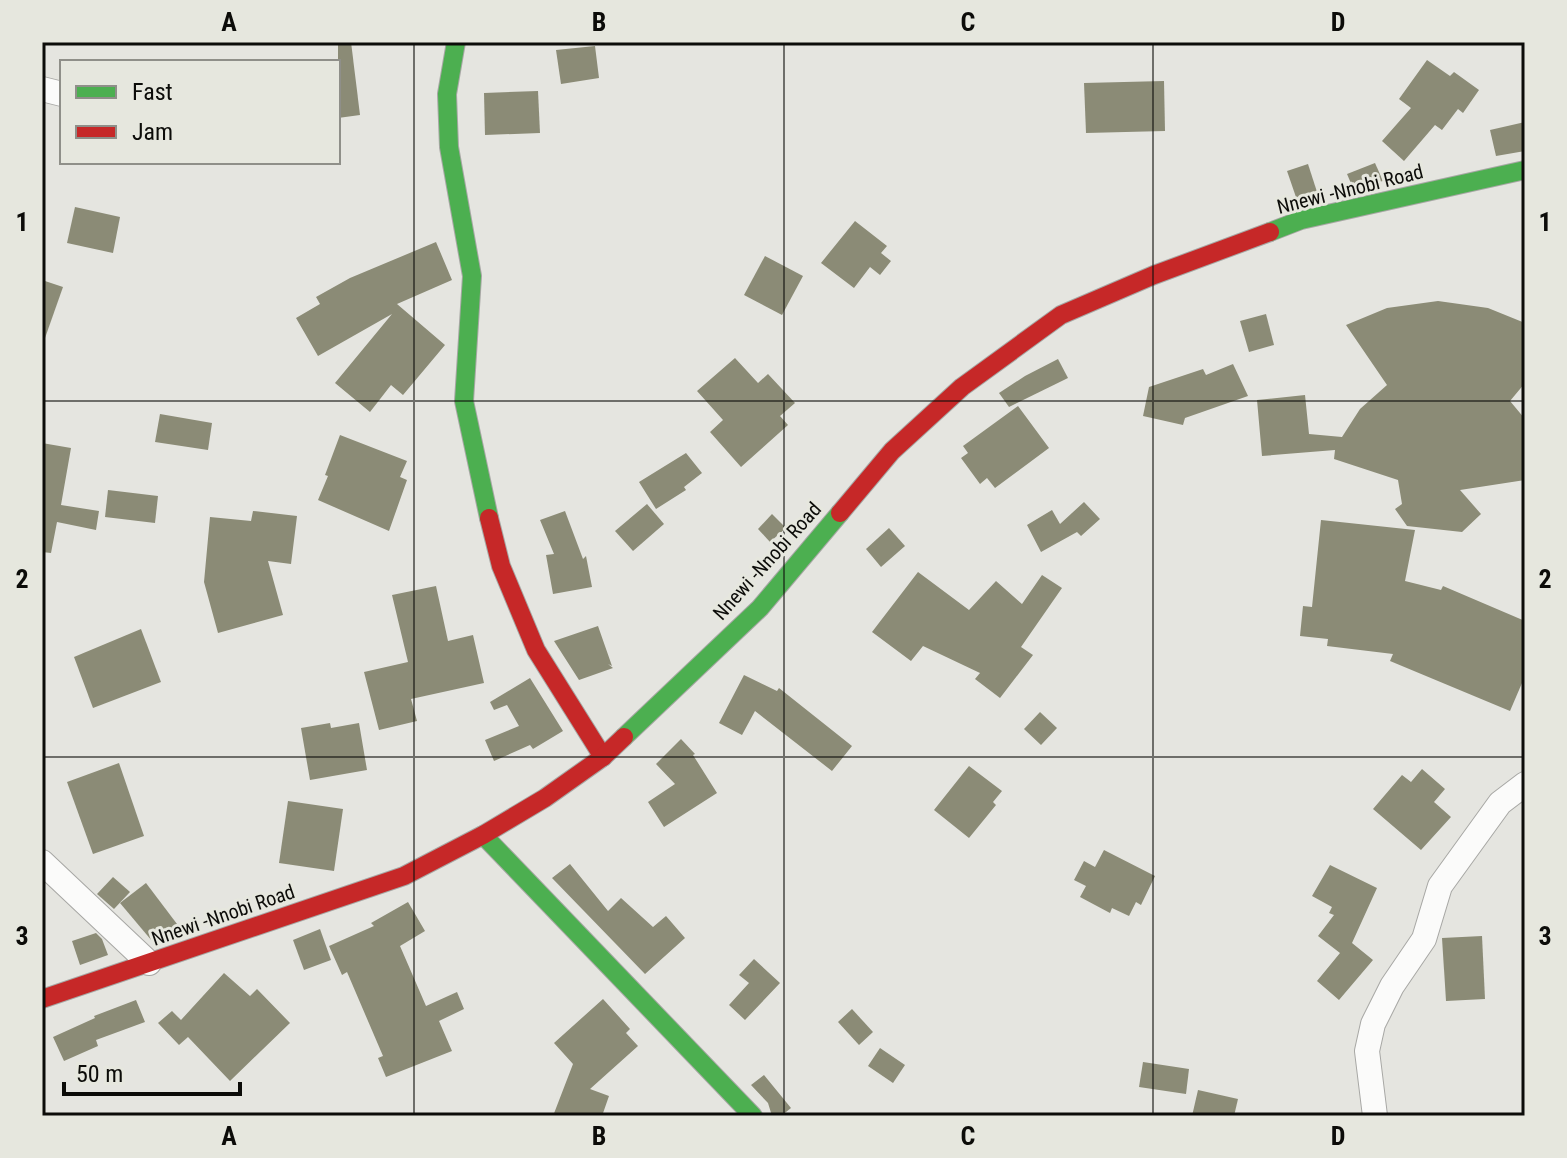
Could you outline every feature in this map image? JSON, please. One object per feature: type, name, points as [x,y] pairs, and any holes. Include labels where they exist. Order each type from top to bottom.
[{"type":"main road","points":[[456,42],[447,94],[449,147],[472,276],[464,401],[475,459],[501,566],[536,650],[603,757]]},
{"type":"main road","name":"Nnewi -Nnobi Road","points":[[42,999],[404,876],[545,798],[603,757],[760,608],[892,451],[962,387],[1061,315],[1154,275],[1301,220],[1525,170]]},
{"type":"main road","points":[[483,835],[753,1116]]},
{"type":"street","points":[[1375,1116],[1367,1051],[1373,1024],[1392,986],[1424,939],[1440,886],[1500,803],[1525,784]]},
{"type":"street","points":[[42,862],[149,963]]},
{"type":"building","points":[[338,42],[351,42],[360,115],[340,118]]},
{"type":"building","points":[[595,46],[599,78],[561,84],[556,50]]},
{"type":"building","points":[[1427,60],[1450,76],[1454,72],[1479,90],[1463,113],[1458,109],[1442,130],[1435,125],[1404,161],[1382,141],[1411,108],[1399,99]]},
{"type":"building","points":[[1164,81],[1165,131],[1086,133],[1084,83]]},
{"type":"building","points":[[538,91],[540,133],[485,135],[484,93]]},
{"type":"building","points":[[1525,122],[1525,151],[1496,156],[1490,130]]},
{"type":"building","points":[[1375,163],[1383,181],[1353,188],[1347,174]]},
{"type":"building","points":[[1308,164],[1318,195],[1297,200],[1287,171]]},
{"type":"building","points":[[75,207],[120,217],[113,253],[67,243]]},
{"type":"building","points":[[855,221],[887,246],[881,253],[891,261],[880,275],[870,267],[854,288],[821,263]]},
{"type":"building","points":[[436,242],[452,280],[397,304],[445,345],[403,395],[391,385],[370,412],[335,383],[392,314],[318,356],[296,318],[320,304],[316,297],[350,278]]},
{"type":"building","points":[[765,256],[803,276],[782,315],[744,295]]},
{"type":"building","points":[[42,280],[63,287],[45,338],[42,337]]},
{"type":"building","points":[[1438,301],[1488,308],[1525,323],[1525,383],[1510,401],[1525,419],[1525,480],[1460,490],[1481,514],[1462,532],[1407,526],[1395,509],[1402,504],[1398,480],[1334,459],[1335,450],[1262,456],[1257,400],[1305,395],[1309,434],[1342,437],[1360,409],[1387,385],[1346,325],[1387,308]]},
{"type":"building","points":[[1266,314],[1274,345],[1249,352],[1240,321]]},
{"type":"building","points":[[735,358],[758,383],[768,374],[795,403],[780,416],[788,425],[741,467],[710,432],[723,420],[697,391]]},
{"type":"building","points":[[1058,359],[1068,378],[1009,407],[999,393]]},
{"type":"building","points":[[1233,364],[1248,396],[1185,418],[1183,425],[1143,416],[1149,387],[1203,369],[1206,375]]},
{"type":"building","points":[[1018,406],[1049,448],[995,488],[987,478],[980,484],[961,458],[968,453],[963,446]]},
{"type":"building","points":[[160,414],[212,423],[208,450],[155,442]]},
{"type":"building","points":[[340,435],[407,461],[400,477],[407,480],[389,531],[318,500]]},
{"type":"building","points":[[42,443],[71,448],[61,505],[99,511],[96,530],[57,522],[51,553],[42,552]]},
{"type":"building","points":[[686,453],[702,473],[684,487],[686,490],[656,509],[639,482]]},
{"type":"building","points":[[108,490],[158,496],[155,523],[105,517]]},
{"type":"building","points":[[1084,502],[1100,519],[1081,536],[1077,532],[1041,552],[1027,525],[1052,510],[1060,524]]},
{"type":"building","points":[[647,504],[664,524],[633,551],[615,531]]},
{"type":"building","points":[[253,511],[297,516],[291,564],[268,561],[283,615],[218,633],[204,582],[210,517],[251,521]]},
{"type":"building","points":[[565,511],[583,559],[586,556],[592,587],[553,594],[546,555],[554,554],[540,520]]},
{"type":"building","points":[[772,514],[786,528],[770,542],[758,529]]},
{"type":"building","points":[[1321,520],[1415,530],[1405,581],[1441,590],[1443,586],[1525,621],[1525,676],[1510,711],[1390,661],[1393,654],[1327,646],[1328,639],[1300,636],[1303,606],[1312,607]]},
{"type":"building","points":[[889,528],[905,546],[881,567],[866,549]]},
{"type":"building","points":[[918,572],[969,610],[996,581],[1022,604],[1042,575],[1062,588],[1021,647],[1033,655],[1000,698],[975,679],[980,673],[923,646],[911,661],[872,632]]},
{"type":"building","points":[[436,586],[448,641],[473,635],[484,683],[411,699],[417,721],[379,730],[364,672],[408,662],[392,595]]},
{"type":"building","points":[[598,626],[612,666],[608,664],[613,668],[579,680],[554,641]]},
{"type":"building","points":[[141,629],[161,682],[93,708],[74,657]]},
{"type":"building","points":[[744,675],[777,691],[779,688],[852,746],[832,771],[755,711],[742,735],[719,723]]},
{"type":"building","points":[[530,678],[563,731],[533,749],[530,745],[494,761],[485,740],[519,726],[507,705],[494,710],[490,702]]},
{"type":"building","points":[[1040,712],[1057,728],[1041,745],[1024,729]]},
{"type":"building","points":[[330,723],[331,728],[359,723],[367,770],[310,780],[301,728]]},
{"type":"building","points":[[681,739],[695,754],[717,793],[664,827],[648,802],[675,784],[656,764]]},
{"type":"building","points":[[119,763],[144,836],[93,854],[67,782]]},
{"type":"building","points":[[969,766],[1002,791],[993,802],[996,805],[969,838],[934,810]]},
{"type":"building","points":[[1422,769],[1445,789],[1434,802],[1451,817],[1421,850],[1373,809],[1402,775],[1411,782]]},
{"type":"building","points":[[288,801],[343,809],[334,871],[279,863]]},
{"type":"building","points":[[1104,850],[1155,876],[1141,905],[1136,902],[1129,916],[1112,908],[1110,913],[1080,897],[1086,886],[1074,880],[1084,861],[1095,867]]},
{"type":"building","points":[[570,864],[608,911],[621,898],[653,927],[666,916],[685,938],[645,974],[552,878]]},
{"type":"building","points":[[1330,865],[1377,888],[1352,943],[1373,960],[1339,1000],[1317,981],[1340,953],[1318,936],[1334,915],[1329,913],[1332,907],[1312,896]]},
{"type":"building","points":[[113,877],[130,892],[114,909],[97,894]]},
{"type":"building","points":[[146,883],[177,924],[166,936],[152,941],[120,903]]},
{"type":"building","points":[[408,902],[425,931],[400,946],[426,1006],[457,992],[464,1009],[439,1021],[452,1051],[386,1077],[378,1058],[383,1056],[347,972],[342,975],[329,946],[374,926],[371,923]]},
{"type":"building","points":[[320,929],[331,960],[304,970],[293,940]]},
{"type":"building","points":[[96,933],[108,955],[80,965],[72,941]]},
{"type":"building","points":[[1482,936],[1485,999],[1446,1001],[1442,938]]},
{"type":"building","points":[[754,959],[780,983],[745,1020],[729,1005],[749,983],[739,975]]},
{"type":"building","points":[[224,973],[250,996],[257,989],[290,1023],[230,1081],[188,1037],[179,1045],[158,1023],[172,1011],[181,1020]]},
{"type":"building","points":[[603,999],[630,1029],[626,1033],[638,1046],[590,1089],[609,1096],[602,1116],[553,1116],[573,1064],[554,1043]]},
{"type":"building","points":[[136,1000],[145,1022],[96,1040],[98,1046],[64,1061],[53,1037],[94,1016]]},
{"type":"building","points":[[852,1009],[873,1032],[859,1045],[838,1022]]},
{"type":"building","points":[[880,1048],[905,1065],[893,1083],[868,1066]]},
{"type":"building","points":[[1143,1062],[1189,1069],[1186,1094],[1139,1087]]},
{"type":"building","points":[[764,1075],[791,1108],[781,1116],[772,1116],[768,1103],[751,1085]]},
{"type":"building","points":[[1198,1090],[1238,1099],[1234,1116],[1192,1116]]},
{"type":"traffic: fast","points":[[456,42],[447,94],[449,147],[472,276],[464,401],[489,518]]},
{"type":"traffic: fast","points":[[1270,232],[1301,220],[1525,170]]},
{"type":"traffic: fast","points":[[624,737],[760,608],[840,513]]},
{"type":"traffic: fast","points":[[483,835],[753,1116]]},
{"type":"traffic: jam","points":[[840,513],[892,451],[962,387],[1061,315],[1154,275],[1270,232]]},
{"type":"traffic: jam","points":[[489,518],[501,566],[536,650],[603,757]]},
{"type":"traffic: jam","points":[[42,999],[404,876],[545,798],[603,757],[624,737]]}]
